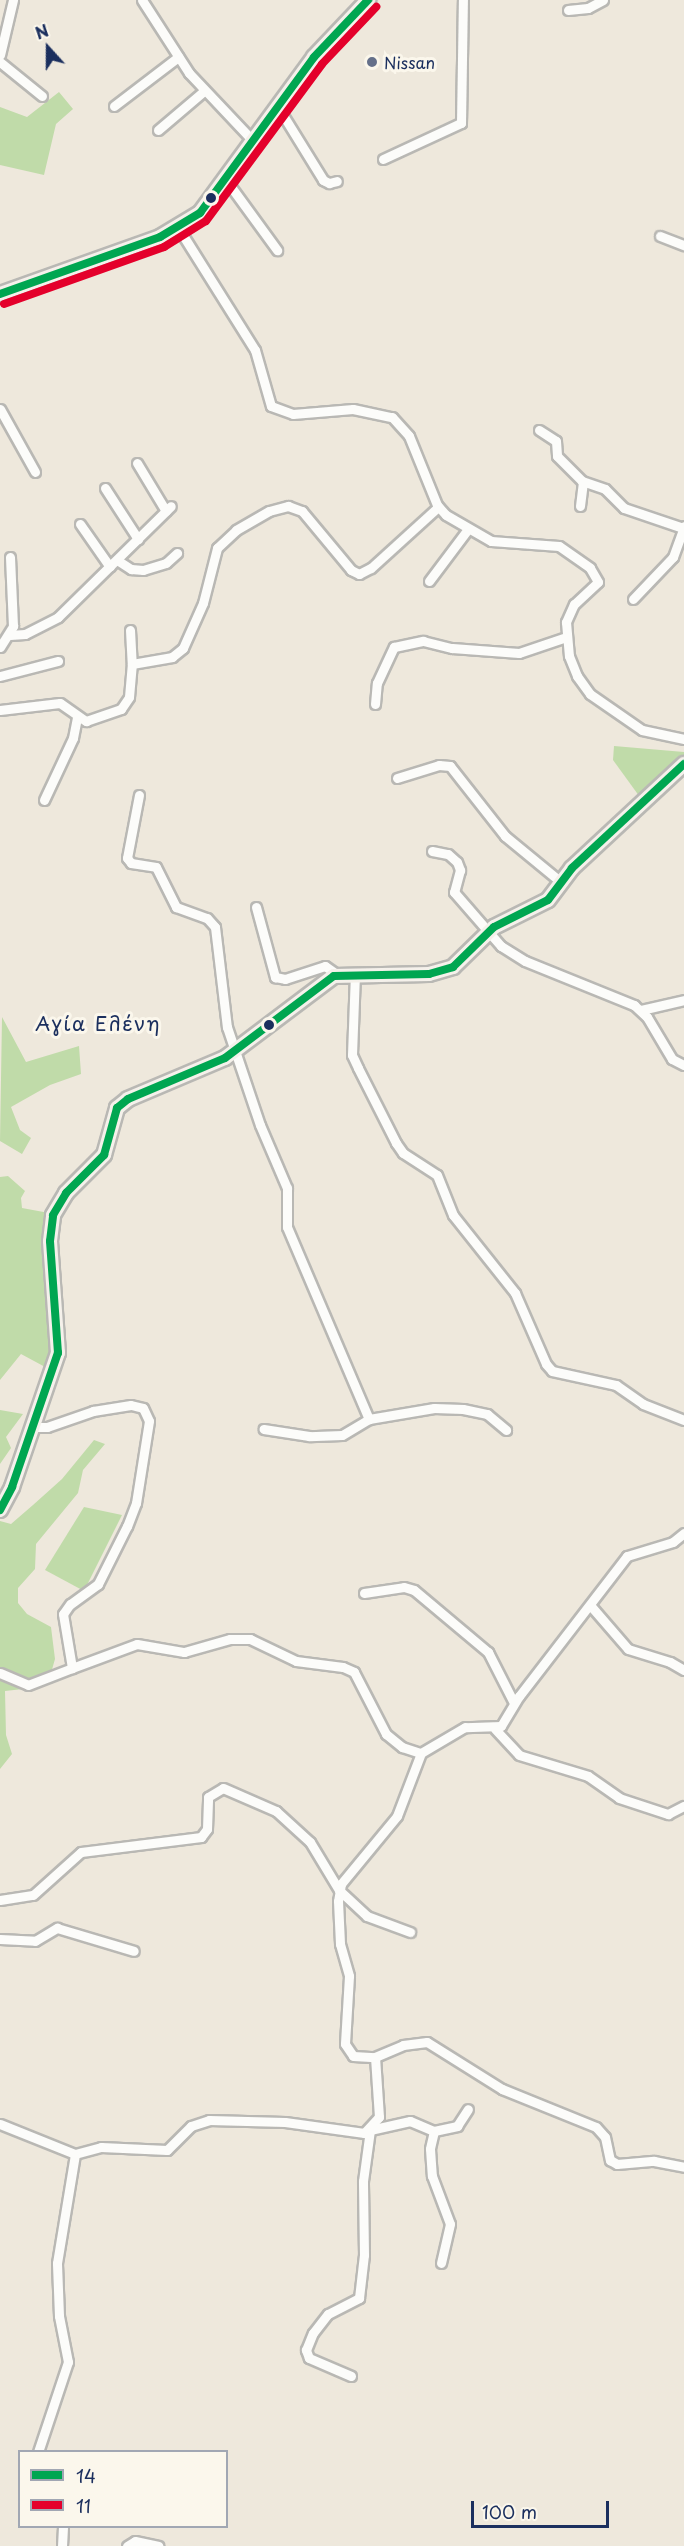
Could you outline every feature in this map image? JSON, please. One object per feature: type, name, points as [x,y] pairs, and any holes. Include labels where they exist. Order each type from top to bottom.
[{"type":"street","points":[[0,55],[13,0]]},
{"type":"street","points":[[142,0],[178,57],[204,92],[254,141]]},
{"type":"street","points":[[0,294],[179,229],[201,213],[325,44],[368,0]]},
{"type":"street","points":[[383,159],[461,123],[463,0]]},
{"type":"street","points":[[568,10],[588,8],[603,0]]},
{"type":"street","points":[[114,106],[178,57]]},
{"type":"street","points":[[0,62],[42,96]]},
{"type":"street","points":[[158,130],[204,92]]},
{"type":"street","points":[[278,107],[323,180],[329,183],[337,181]]},
{"type":"street","points":[[226,180],[276,250]]},
{"type":"street","points":[[179,229],[255,350],[271,406],[293,414],[353,409],[392,417],[413,442],[438,507],[468,529],[498,543],[559,546],[595,572],[598,582],[574,604],[566,622],[566,637],[572,667],[590,694],[642,729],[684,739]]},
{"type":"street","points":[[660,236],[684,245]]},
{"type":"street","points":[[0,409],[34,472]]},
{"type":"street","points":[[539,430],[556,441],[556,456],[584,482],[605,489],[624,508],[683,527],[673,557],[633,599]]},
{"type":"street","points":[[10,635],[24,634],[51,622],[168,508],[137,463]]},
{"type":"street","points":[[580,506],[584,482]]},
{"type":"street","points":[[105,488],[138,539]]},
{"type":"street","points":[[132,664],[178,653],[203,603],[217,548],[263,514],[285,506],[298,508],[359,574],[371,568],[438,507]]},
{"type":"street","points":[[80,524],[110,567]]},
{"type":"street","points":[[429,581],[468,529]]},
{"type":"street","points":[[117,560],[131,569],[143,570],[157,567],[177,553]]},
{"type":"street","points":[[0,647],[10,635],[14,620],[10,557]]},
{"type":"street","points":[[0,710],[60,703],[77,718],[89,720],[121,709],[129,697],[132,664],[130,630]]},
{"type":"street","points":[[375,704],[387,654],[398,646],[423,641],[452,648],[519,653],[566,637]]},
{"type":"street","points":[[0,676],[58,661]]},
{"type":"street","points":[[44,800],[73,738],[77,718]]},
{"type":"street","points":[[0,1510],[12,1487],[59,1347],[50,1241],[57,1205],[102,1159],[110,1140],[114,1115],[124,1102],[235,1051],[318,985],[338,975],[423,974],[449,969],[488,931],[544,902],[561,882],[684,764]]},
{"type":"street","points":[[398,778],[439,765],[450,766],[505,836],[561,882]]},
{"type":"street","points":[[139,795],[127,858],[131,863],[156,867],[176,907],[207,918],[215,927],[223,1010],[235,1051],[287,1188],[291,1238],[369,1419]]},
{"type":"street","points":[[432,851],[448,854],[457,862],[460,870],[454,892],[509,953],[640,1010],[668,1055],[684,1065]]},
{"type":"street","points":[[256,907],[275,977],[285,979],[325,966],[338,975]]},
{"type":"street","points":[[355,973],[352,1047],[358,1068],[396,1143],[403,1153],[437,1175],[453,1215],[515,1293],[546,1364],[552,1371],[616,1385],[643,1404],[684,1420]]},
{"type":"street","points":[[640,1010],[684,1000]]},
{"type":"street","points":[[32,1427],[45,1428],[93,1411],[125,1406],[141,1407],[149,1418],[138,1494],[128,1526],[98,1584],[70,1604],[63,1614],[72,1668]]},
{"type":"street","points":[[264,1429],[309,1436],[342,1435],[369,1419],[434,1408],[463,1409],[487,1414],[506,1430]]},
{"type":"street","points":[[684,1533],[673,1542],[627,1556],[514,1703],[503,1724],[495,1729],[465,1727],[421,1753],[397,1816],[339,1890],[339,1937],[349,1976],[345,2044],[353,2056],[375,2057],[403,2044],[427,2042],[502,2090],[596,2127],[604,2134],[612,2162],[654,2161],[684,2167]]},
{"type":"street","points":[[364,1593],[404,1587],[414,1590],[488,1652],[514,1703]]},
{"type":"street","points":[[590,1605],[628,1649],[670,1662],[684,1670]]},
{"type":"street","points":[[0,1672],[28,1685],[137,1644],[184,1652],[230,1639],[250,1640],[296,1661],[343,1667],[354,1672],[386,1734],[402,1747],[421,1753]]},
{"type":"street","points":[[495,1729],[519,1755],[588,1776],[619,1798],[668,1814],[684,1806]]},
{"type":"street","points":[[0,1900],[33,1894],[81,1852],[201,1837],[207,1829],[208,1797],[223,1788],[256,1800],[289,1822],[310,1842],[339,1890],[372,1919],[410,1932]]},
{"type":"street","points":[[0,1939],[35,1941],[57,1928],[134,1951]]},
{"type":"street","points":[[351,2376],[309,2358],[306,2350],[313,2333],[328,2314],[359,2298],[364,2255],[363,2181],[370,2130],[380,2112],[375,2057]]},
{"type":"street","points":[[0,2124],[75,2154],[101,2147],[167,2151],[191,2126],[209,2120],[285,2122],[357,2134],[410,2121],[434,2131],[457,2126],[468,2109]]},
{"type":"street","points":[[434,2131],[430,2149],[432,2176],[450,2223],[441,2263]]},
{"type":"street","points":[[38,2450],[68,2362],[59,2316],[57,2263],[75,2154]]},
{"type":"street","points":[[62,2546],[63,2528]]},
{"type":"street","points":[[127,2546],[135,2541],[158,2546]]},
{"type":"green space","points":[[59,92],[73,109],[56,124],[44,175],[0,165],[0,107],[27,117]]},
{"type":"green space","points":[[614,746],[684,752],[684,759],[642,800],[613,760]]},
{"type":"green space","points":[[2,1017],[26,1062],[79,1046],[81,1074],[50,1085],[11,1107],[20,1130],[31,1138],[22,1154],[0,1141]]},
{"type":"green space","points":[[8,1176],[25,1191],[21,1198],[22,1208],[49,1213],[52,1350],[47,1368],[21,1354],[0,1380],[0,1177]]},
{"type":"green space","points":[[0,1410],[23,1414],[6,1437],[11,1448],[0,1464]]},
{"type":"green space","points":[[94,1440],[105,1444],[83,1470],[78,1493],[36,1544],[35,1569],[18,1588],[18,1603],[27,1614],[51,1627],[55,1659],[51,1673],[23,1689],[5,1691],[6,1735],[12,1754],[0,1769],[0,1521],[11,1524],[62,1479]]},
{"type":"green space","points":[[84,1507],[122,1515],[84,1591],[45,1570]]},
{"type":"transit line","name":"14","points":[[0,294],[160,237],[200,213],[314,57],[368,0]]},
{"type":"transit line","name":"11","points":[[4,304],[164,247],[206,221],[322,64],[376,7]]},
{"type":"transit line","name":"14","points":[[0,1510],[12,1487],[58,1353],[50,1241],[53,1215],[66,1193],[104,1155],[117,1108],[128,1099],[225,1058],[334,976],[429,974],[453,967],[494,927],[548,900],[572,868],[684,764]]},
{"type":"place","name":"Nissan","points":[[372,62]]},
{"type":"district","name":"Αγία Ελένη","points":[[98,1023]]}]
